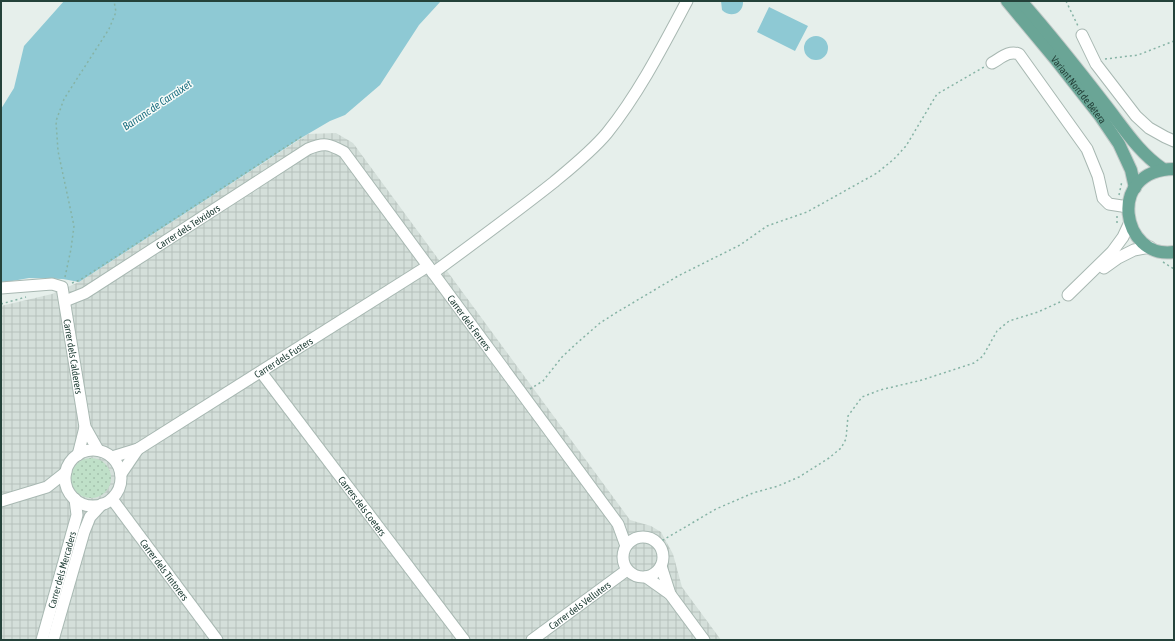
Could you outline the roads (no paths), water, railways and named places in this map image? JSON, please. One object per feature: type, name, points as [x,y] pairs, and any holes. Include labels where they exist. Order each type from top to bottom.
[{"type":"main road","name":"Variant Nord de Bétera","points":[[1007,1],[1100,116],[1119,144],[1131,170],[1135,188]]},
{"type":"main road","name":"Variant Nord de Bétera","points":[[1021,1],[1074,64],[1139,149],[1153,162],[1168,169]]},
{"type":"main road","name":"Variant Nord de Bétera","points":[[1168,169],[1152,173],[1142,179],[1130,197],[1128,207],[1132,230],[1139,239],[1150,247],[1159,251],[1173,253]]},
{"type":"street","name":"Carrer dels Fusters","points":[[112,458],[138,449],[430,269],[522,207],[582,159],[606,134],[626,106],[687,1]]},
{"type":"street","points":[[1082,35],[1096,64],[1136,116],[1149,128],[1174,141]]},
{"type":"street","points":[[992,63],[1010,52],[1019,54],[1087,148],[1098,176],[1102,198],[1109,204],[1128,207]]},
{"type":"street","name":"Carrer dels Ferrers","points":[[309,149],[323,144],[332,145],[344,152],[618,524],[626,546]]},
{"type":"street","name":"Carrer dels Teixidors","points":[[65,301],[85,292],[309,149]]},
{"type":"street","points":[[1130,222],[1123,238],[1112,252],[1068,295],[1118,258],[1134,250],[1150,247]]},
{"type":"street","name":"Carrer dels Calderers","points":[[1,288],[52,284],[62,287],[85,427],[98,450]]},
{"type":"street","name":"Carrers dels Coeters","points":[[261,372],[464,640]]},
{"type":"street","name":"Carrer dels Calderers","points":[[78,455],[85,427]]},
{"type":"street","name":"Carrer dels Fusters","points":[[121,474],[138,449]]},
{"type":"street","points":[[1,501],[47,487],[66,472],[73,459],[78,455],[91,450],[98,450],[106,453],[118,465],[121,474],[120,488],[112,499],[102,504],[92,506],[83,504],[72,495],[66,485],[66,472]]},
{"type":"street","points":[[47,487],[72,495]]},
{"type":"street","name":"Carrer dels Mercaders","points":[[42,640],[77,515],[72,495]]},
{"type":"street","name":"Carrer dels Tintorers","points":[[112,499],[217,640]]},
{"type":"street","name":"Carrer dels Mercaders","points":[[53,640],[84,532],[90,517],[102,504]]},
{"type":"street","name":"Carrer dels Ferrers","points":[[618,524],[641,536]]},
{"type":"street","points":[[661,566],[652,575],[646,577],[633,574],[628,570],[623,558],[626,546],[632,540],[641,536],[647,537],[658,543],[663,554],[661,566],[670,594]]},
{"type":"street","name":"Carrer dels Velluters","points":[[532,640],[628,570]]},
{"type":"street","points":[[646,577],[670,594],[704,640]]},
{"type":"water","name":"Barranc de Carraixet","points":[[64,1],[441,1],[419,25],[380,85],[345,115],[330,121],[301,138],[79,282],[63,279],[29,278],[1,283],[1,109],[14,88],[24,46]]},
{"type":"water","points":[[721,1],[743,1],[743,5],[736,13],[729,14],[722,10]]},
{"type":"water","points":[[769,7],[808,26],[795,51],[757,32]]},
{"type":"water","points":[[816,36],[825,39],[828,48],[825,57],[816,60],[807,57],[804,48],[807,39]]}]
